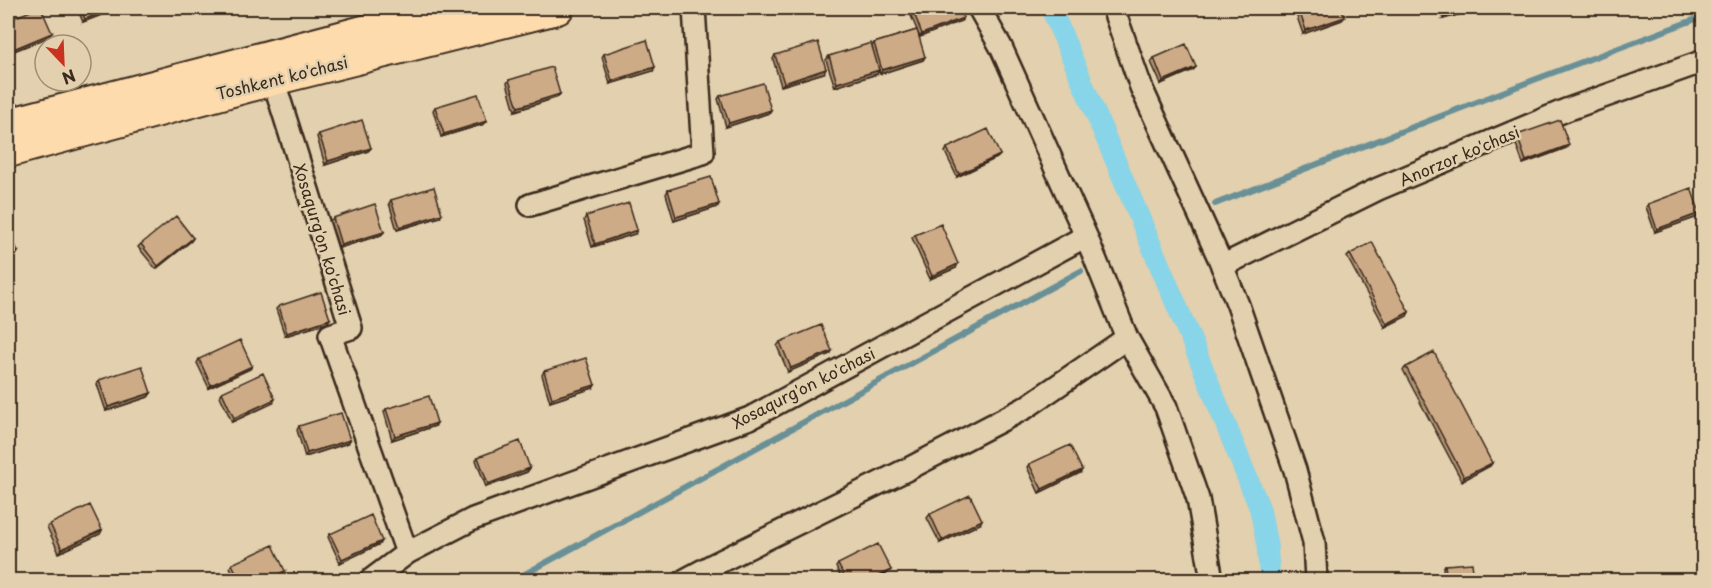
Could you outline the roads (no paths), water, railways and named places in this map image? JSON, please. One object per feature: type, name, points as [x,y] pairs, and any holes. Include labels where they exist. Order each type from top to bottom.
[{"type":"highway","name":"Toshkent ko'chasi","points":[[8,125],[455,8]]},
{"type":"highway","name":"Toshkent ko'chasi","points":[[8,151],[273,79],[384,28],[557,8]]},
{"type":"street","points":[[530,205],[703,153],[694,8]]},
{"type":"street","points":[[979,8],[1001,48],[1086,236],[1127,338],[1166,407],[1198,499],[1212,580]]},
{"type":"street","points":[[1113,8],[1141,87],[1238,305],[1295,470],[1314,542],[1316,580]]},
{"type":"street","name":"Anorzor ko'chasi","points":[[1222,266],[1389,185],[1566,110],[1704,61]]},
{"type":"street","name":"Xosaqurg'on ko'chasi","points":[[273,79],[351,328],[330,335],[407,553]]},
{"type":"street","name":"Xosaqurg'on ko'chasi","points":[[371,580],[407,553],[473,519],[750,418],[1086,236]]},
{"type":"street","points":[[685,580],[714,573],[1025,408],[1127,338]]},
{"type":"waterway","points":[[1051,8],[1260,509],[1267,545],[1270,580]]},
{"type":"waterway","points":[[1215,204],[1704,16]]},
{"type":"waterway","points":[[514,580],[1081,271]]}]
